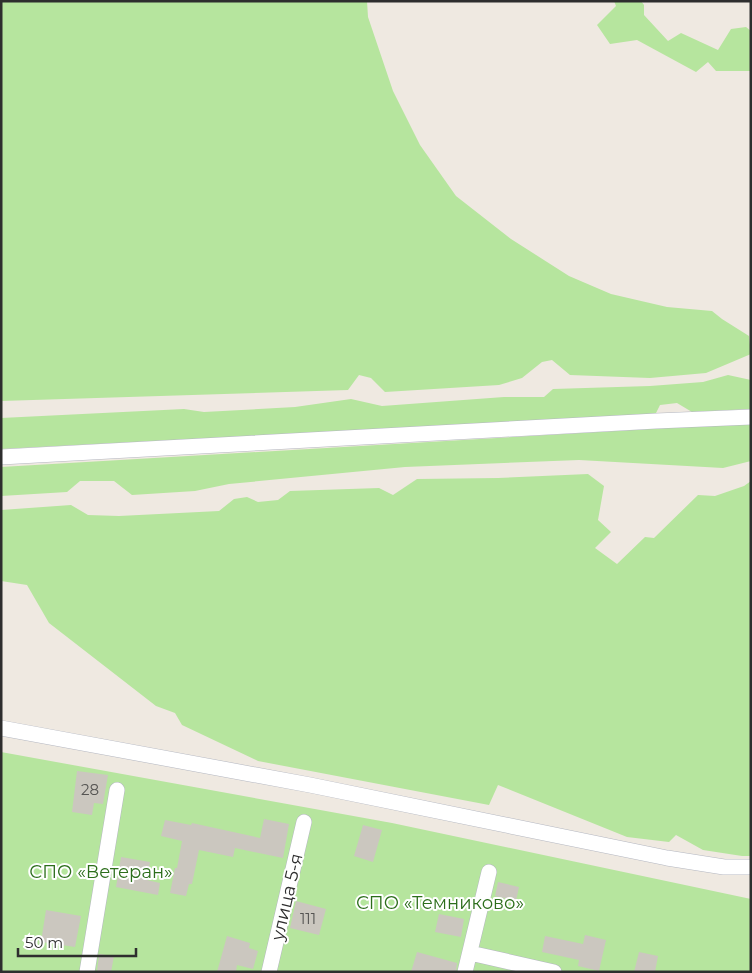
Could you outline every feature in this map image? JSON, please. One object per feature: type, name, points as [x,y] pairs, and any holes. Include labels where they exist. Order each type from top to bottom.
[{"type":"street","points":[[1,457],[751,417]]},
{"type":"street","points":[[1,728],[310,785],[667,858],[724,867],[751,867]]},
{"type":"street","points":[[87,972],[117,790]]},
{"type":"street","name":"улица 5-я","points":[[268,972],[304,822]]},
{"type":"street","points":[[465,972],[489,872]]},
{"type":"street","points":[[470,953],[554,972]]},
{"type":"green space","points":[[1,1],[367,1],[368,17],[393,91],[420,145],[456,196],[511,239],[569,276],[611,294],[667,307],[712,311],[749,336],[751,354],[706,373],[650,378],[570,375],[552,360],[542,362],[522,378],[499,385],[385,392],[371,378],[359,375],[348,390],[1,401]]},
{"type":"green space","points":[[614,1],[641,1],[644,5],[644,15],[668,41],[681,33],[718,50],[731,29],[746,27],[751,31],[751,71],[716,71],[708,62],[696,72],[637,40],[610,44],[597,25],[616,6]]},
{"type":"green space","points":[[728,375],[751,380],[751,409],[692,412],[677,403],[660,405],[655,415],[1,449],[1,418],[184,409],[204,412],[295,407],[351,399],[382,406],[504,397],[544,397],[553,389],[650,386],[703,382]]},
{"type":"green space","points":[[751,423],[751,461],[723,468],[579,460],[405,467],[229,484],[195,491],[132,495],[114,481],[80,481],[67,492],[1,496],[1,467]]},
{"type":"green space","points":[[588,474],[604,486],[598,520],[611,532],[595,548],[617,564],[645,537],[654,538],[698,495],[715,496],[744,486],[751,481],[751,856],[703,850],[676,835],[669,842],[627,837],[498,785],[489,805],[258,761],[182,725],[175,713],[156,706],[49,623],[27,585],[1,581],[1,510],[71,505],[88,515],[119,516],[219,511],[234,499],[247,497],[258,502],[278,500],[290,491],[379,488],[393,495],[417,479]]},
{"type":"green space","name":"СПО «Ветеран»","points":[[1,752],[392,823],[751,899],[751,972],[1,972]]},
{"type":"building","points":[[77,771],[108,775],[103,804],[94,803],[92,815],[72,812]]},
{"type":"building","points":[[264,819],[289,824],[283,858],[235,848],[233,857],[199,850],[192,884],[189,884],[186,896],[170,893],[182,841],[161,836],[165,820],[191,825],[192,823],[260,838]]},
{"type":"building","points":[[363,825],[382,830],[373,862],[354,856]]},
{"type":"building","points":[[121,857],[150,862],[147,880],[160,883],[158,895],[116,887]]},
{"type":"building","points":[[498,882],[519,887],[516,901],[495,896]]},
{"type":"building","points":[[296,901],[326,909],[319,935],[290,928]]},
{"type":"building","points":[[46,910],[81,916],[75,947],[41,942]]},
{"type":"building","points":[[439,914],[464,919],[461,937],[435,932]]},
{"type":"building","points":[[585,935],[606,940],[599,971],[578,966],[579,960],[542,952],[545,936],[583,944]]},
{"type":"building","points":[[227,936],[250,943],[249,948],[258,951],[253,969],[237,965],[236,972],[217,972]]},
{"type":"building","points":[[417,952],[457,963],[456,972],[411,972]]},
{"type":"building","points":[[639,952],[658,956],[655,972],[634,972]]},
{"type":"building","points":[[99,954],[114,956],[111,972],[97,972]]},
{"type":"park label","name":"СПО «Темниково»","points":[[440,903]]}]
